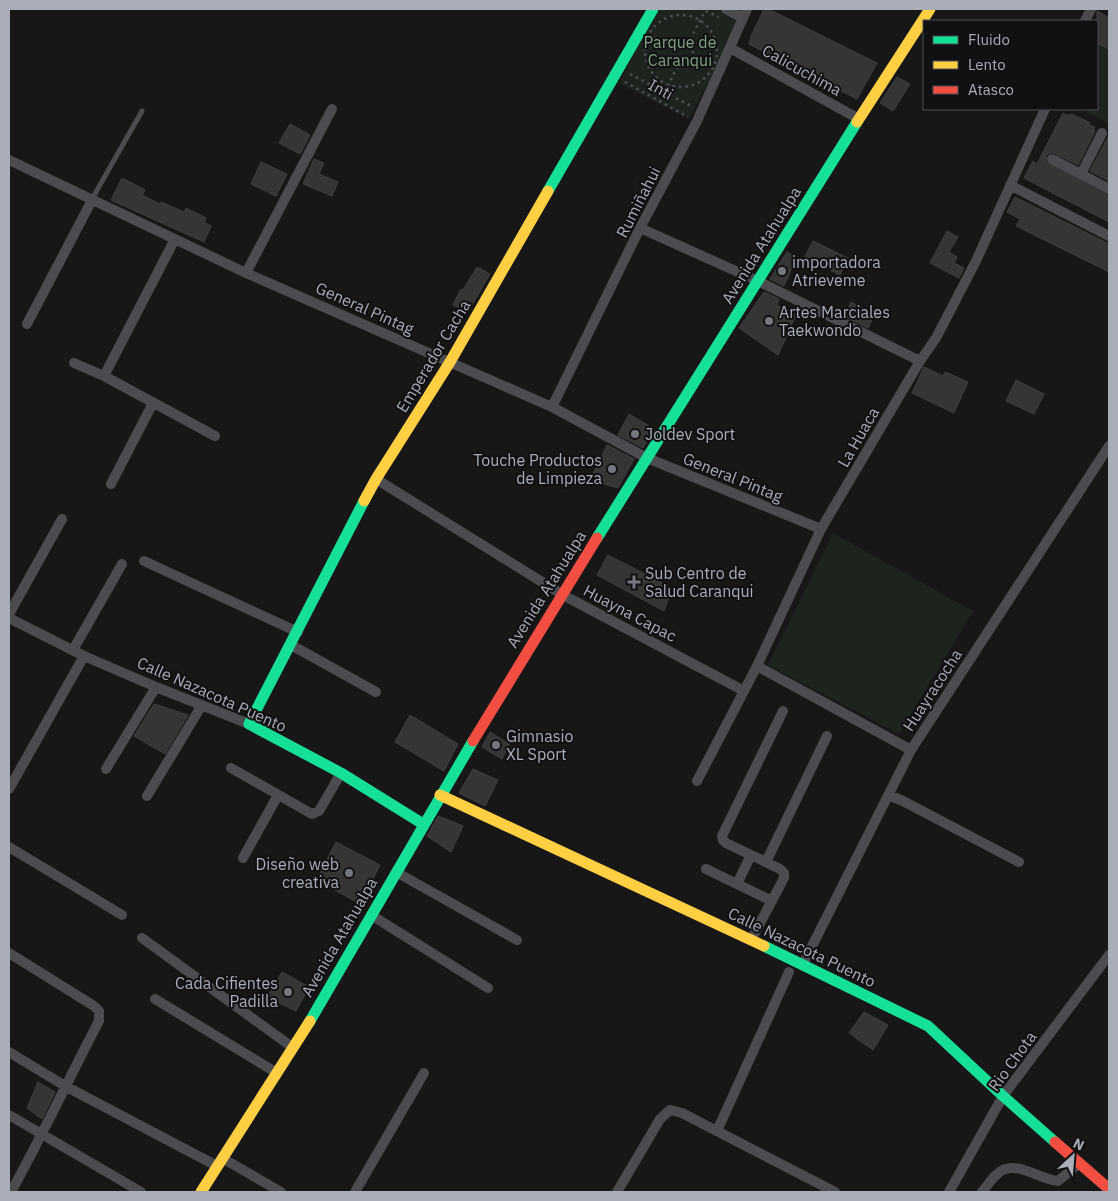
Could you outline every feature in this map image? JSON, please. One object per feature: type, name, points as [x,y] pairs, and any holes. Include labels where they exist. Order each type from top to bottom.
[{"type":"street","name":"Emperador Cacha","points":[[249,724],[376,479],[450,362],[615,77],[652,9]]},
{"type":"street","name":"Avenida Atahualpa","points":[[201,1192],[311,1018],[512,674],[859,119],[930,9]]},
{"type":"street","points":[[722,13],[745,13]]},
{"type":"street","name":"Rumiñahui","points":[[552,407],[640,228],[697,121],[726,48],[745,13]]},
{"type":"street","name":"Calicuchima","points":[[726,48],[859,119]]},
{"type":"street","points":[[246,273],[332,109]]},
{"type":"street","name":"La Huaca","points":[[697,781],[757,666],[821,529],[920,361],[936,338],[976,261],[1046,110]]},
{"type":"street","points":[[1081,174],[1102,134]]},
{"type":"street","points":[[1052,159],[1109,189]]},
{"type":"street","name":"General Pintag","points":[[9,160],[246,273],[552,407],[647,458],[821,529]]},
{"type":"street","points":[[1010,185],[1109,236]]},
{"type":"street","points":[[27,324],[92,200]]},
{"type":"street","points":[[640,228],[758,281],[920,361]]},
{"type":"street","points":[[104,376],[175,239]]},
{"type":"street","points":[[74,364],[104,376],[216,436]]},
{"type":"street","points":[[111,484],[153,403]]},
{"type":"street","name":"Huayracocha","points":[[802,964],[911,750],[1109,446]]},
{"type":"street","name":"Huayna Capac","points":[[376,479],[563,595],[744,691]]},
{"type":"street","points":[[9,614],[62,519]]},
{"type":"street","points":[[144,561],[298,632]]},
{"type":"street","points":[[74,650],[122,564]]},
{"type":"street","name":"Calle Nazacota Puento","points":[[9,618],[84,656],[249,724],[341,773],[423,824]]},
{"type":"street","points":[[291,645],[376,692]]},
{"type":"street","points":[[9,789],[84,656]]},
{"type":"street","points":[[757,666],[911,750]]},
{"type":"street","points":[[106,768],[156,687]]},
{"type":"street","points":[[147,796],[202,705]]},
{"type":"street","points":[[751,940],[784,878],[784,873],[751,854],[726,843],[722,836],[783,711]]},
{"type":"street","points":[[766,862],[828,736]]},
{"type":"street","points":[[231,768],[312,814],[319,811],[341,773]]},
{"type":"street","points":[[243,858],[278,795]]},
{"type":"street","name":"Calle Nazacota Puento","points":[[440,795],[802,964],[928,1026],[1003,1096],[1109,1189]]},
{"type":"street","points":[[888,795],[1020,862]]},
{"type":"street","points":[[9,847],[122,915]]},
{"type":"street","points":[[737,884],[751,854]]},
{"type":"street","points":[[706,869],[772,901]]},
{"type":"street","points":[[396,872],[517,940]]},
{"type":"street","points":[[371,915],[488,988]]},
{"type":"street","points":[[142,938],[292,1047]]},
{"type":"street","points":[[9,953],[99,1011],[99,1020],[65,1086],[43,1135],[11,1192]]},
{"type":"street","name":"Rio Chota","points":[[949,1192],[1003,1096],[1109,955]]},
{"type":"street","points":[[717,1131],[789,972]]},
{"type":"street","points":[[155,1000],[277,1073]]},
{"type":"street","points":[[9,1052],[65,1086],[281,1192]]},
{"type":"street","points":[[355,1192],[424,1073]]},
{"type":"street","points":[[617,1192],[660,1119],[670,1110],[682,1113],[834,1192]]},
{"type":"street","points":[[9,1115],[141,1192]]},
{"type":"street","points":[[982,1192],[1002,1170],[1015,1168],[1048,1180],[1058,1181],[1080,1163]]},
{"type":"lane","points":[[92,200],[142,111]]},
{"type":"path","points":[[687,45],[703,10],[722,13]]},
{"type":"path","points":[[642,48],[650,33],[658,23],[668,17],[690,16],[700,20],[710,28],[716,39],[718,52],[713,68],[699,82],[687,86],[675,86],[663,82],[654,74],[648,64],[645,53],[646,42],[650,33]]},
{"type":"path","points":[[650,33],[676,48]]},
{"type":"path","points":[[680,61],[675,54],[676,48],[680,45],[687,45],[692,50],[692,57]]},
{"type":"path","points":[[706,81],[726,48]]},
{"type":"path","points":[[680,61],[686,61],[692,57]]},
{"type":"path","points":[[692,57],[713,68]]},
{"type":"path","points":[[664,92],[680,61]]},
{"type":"path","points":[[629,74],[693,107]]},
{"type":"path","name":"Inti","points":[[615,77],[697,121]]},
{"type":"green space","name":"Parque de Caranqui","points":[[658,9],[722,9],[741,19],[689,119],[619,83]]},
{"type":"green space","points":[[1098,43],[1109,48],[1109,124],[1083,110],[1098,110]]},
{"type":"green space","points":[[833,533],[973,611],[899,734],[768,665]]},
{"type":"building","points":[[764,9],[768,9],[877,63],[857,99],[749,44]]},
{"type":"building","points":[[1097,11],[1109,18],[1109,49],[1098,44]]},
{"type":"building","points":[[897,77],[910,84],[893,111],[880,103]]},
{"type":"building","points":[[1063,113],[1068,116],[1072,114],[1090,123],[1089,125],[1095,127],[1093,130],[1095,131],[1078,165],[1052,152],[1046,155],[1046,162],[1109,196],[1109,222],[1024,178],[1033,161],[1037,164]]},
{"type":"building","points":[[290,124],[310,135],[300,154],[279,143]]},
{"type":"building","points":[[1109,138],[1109,181],[1090,171]]},
{"type":"building","points":[[314,159],[324,163],[319,174],[338,182],[332,196],[303,184]]},
{"type":"building","points":[[261,162],[287,174],[276,196],[251,184]]},
{"type":"building","points":[[122,178],[145,190],[142,195],[160,204],[161,202],[184,212],[186,208],[206,218],[204,222],[211,226],[204,242],[111,200]]},
{"type":"building","points":[[1015,197],[1109,244],[1109,272],[1016,226],[1020,219],[1007,212]]},
{"type":"building","points":[[947,231],[958,237],[949,252],[957,257],[954,263],[964,268],[959,278],[930,263]]},
{"type":"building","points":[[813,241],[848,258],[840,275],[805,257]]},
{"type":"building","name":"importadora Atrieveme","points":[[787,252],[796,258],[784,286],[770,279]]},
{"type":"building","points":[[477,267],[490,274],[468,312],[453,305],[461,289],[463,290]]},
{"type":"building","name":"Artes Marciales Taekwondo","points":[[764,292],[779,299],[777,305],[796,315],[778,355],[739,328]]},
{"type":"building","points":[[851,302],[875,314],[868,328],[844,316]]},
{"type":"building","points":[[924,367],[943,376],[945,372],[968,382],[954,413],[912,393]]},
{"type":"building","points":[[1016,380],[1044,394],[1034,414],[1006,401]]},
{"type":"building","name":"Joldev Sport","points":[[629,414],[654,429],[643,448],[618,435]]},
{"type":"building","name":"Touche Productos de Limpieza","points":[[607,445],[634,459],[618,488],[590,480]]},
{"type":"building","name":"Sub Centro de Salud Caranqui","points":[[608,555],[672,588],[664,611],[597,575]]},
{"type":"building","points":[[154,704],[188,715],[165,754],[134,736]]},
{"type":"building","points":[[410,715],[458,744],[444,771],[395,742]]},
{"type":"building","name":"Gimnasio XL Sport","points":[[490,732],[509,744],[502,759],[482,747]]},
{"type":"building","points":[[473,769],[498,780],[485,806],[459,793]]},
{"type":"building","points":[[438,816],[463,826],[451,852],[427,836]]},
{"type":"building","name":"Diseño web creativa","points":[[336,842],[380,865],[360,904],[317,880]]},
{"type":"building","name":"Cada Cifientes Padilla","points":[[282,972],[309,987],[296,1011],[267,997]]},
{"type":"building","points":[[864,1012],[888,1025],[873,1050],[849,1033]]},
{"type":"building","points":[[38,1082],[55,1092],[42,1119],[27,1108]]},
{"type":"traffic: fast","points":[[548,191],[653,9]]},
{"type":"traffic: fast","points":[[597,538],[857,122]]},
{"type":"traffic: fast","points":[[364,501],[249,724],[341,773],[423,824]]},
{"type":"traffic: fast","points":[[310,1021],[473,741]]},
{"type":"traffic: fast","points":[[764,946],[928,1026],[1055,1142]]},
{"type":"traffic: slow","points":[[857,122],[930,9]]},
{"type":"traffic: slow","points":[[364,501],[450,362],[548,191]]},
{"type":"traffic: slow","points":[[440,795],[764,946]]},
{"type":"traffic: slow","points":[[201,1192],[310,1021]]},
{"type":"traffic: jam","points":[[473,741],[597,538]]},
{"type":"traffic: jam","points":[[1055,1142],[1109,1189]]},
{"type":"place","name":"importadora Atrieveme","points":[[782,271]]},
{"type":"place","name":"Artes Marciales Taekwondo","points":[[769,321]]},
{"type":"place","name":"Joldev Sport","points":[[635,434]]},
{"type":"place","name":"Touche Productos de Limpieza","points":[[612,469]]},
{"type":"place","name":"Sub Centro de Salud Caranqui","points":[[634,582]]},
{"type":"place","name":"Gimnasio XL Sport","points":[[496,745]]},
{"type":"place","name":"Diseño web creativa","points":[[349,873]]},
{"type":"place","name":"Cada Cifientes Padilla","points":[[288,992]]}]
